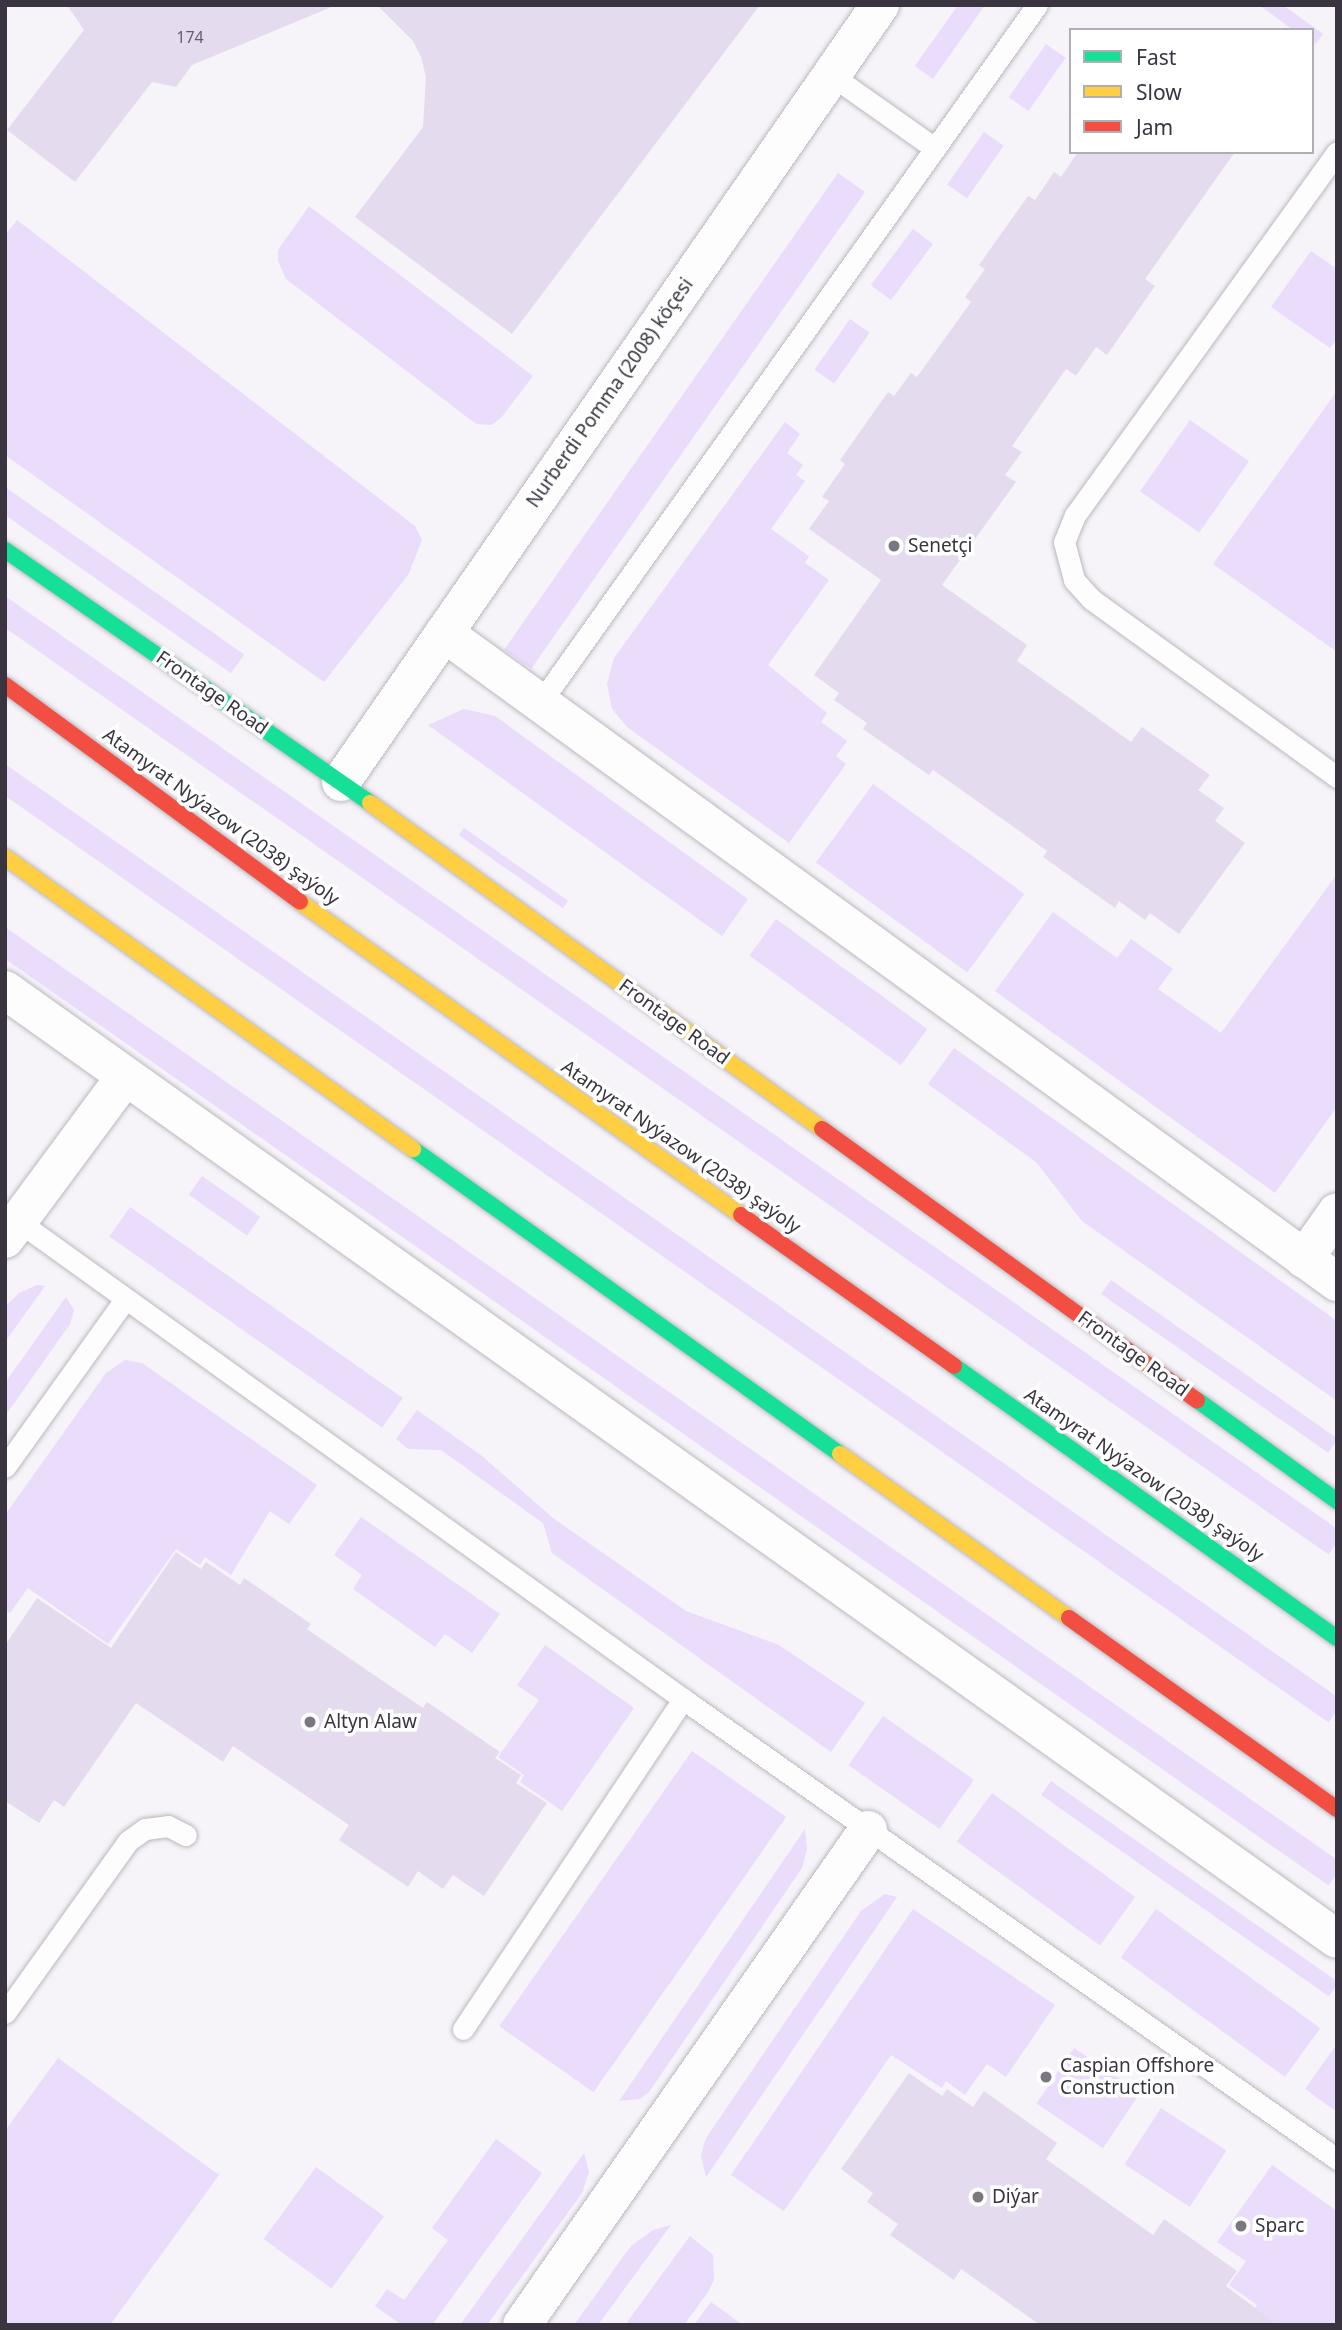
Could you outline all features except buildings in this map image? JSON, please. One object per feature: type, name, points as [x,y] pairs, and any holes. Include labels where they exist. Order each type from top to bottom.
[{"type":"main road","name":"Frontage Road","points":[[5,550],[341,782],[1337,1501]]},
{"type":"main road","name":"Atamyrat Nyýazow (2038) şaýoly","points":[[5,685],[269,880],[1337,1638]]},
{"type":"main road","points":[[5,857],[1337,1809]]},
{"type":"street","name":"Nurberdi Pomma (2008) köçesi","points":[[341,782],[880,5]]},
{"type":"street","points":[[444,633],[1337,1282]]},
{"type":"street","points":[[5,990],[1337,1939]]},
{"type":"street","points":[[11,1230],[125,1077]]},
{"type":"street","points":[[1304,1259],[1337,1212]]},
{"type":"street","points":[[522,2325],[868,1830]]},
{"type":"lane","points":[[540,702],[933,147],[1037,5]]},
{"type":"lane","points":[[831,75],[933,147]]},
{"type":"lane","points":[[1337,152],[1075,515],[1064,542],[1074,580],[1091,599],[1337,777]]},
{"type":"lane","points":[[11,1230],[124,1301],[868,1830],[1337,2159]]},
{"type":"lane","points":[[5,1466],[124,1301]]},
{"type":"lane","points":[[463,2029],[683,1699]]},
{"type":"lane","points":[[5,2013],[128,1841],[145,1829],[168,1826],[186,1835]]},
{"type":"shaded area","points":[[958,5],[985,5],[933,79],[915,66]]},
{"type":"shaded area","points":[[1259,5],[1283,5],[1323,34],[1315,45],[1314,28],[1290,28]]},
{"type":"shaded area","points":[[1046,44],[1066,58],[1028,111],[1009,97]]},
{"type":"shaded area","points":[[984,132],[1004,146],[967,198],[947,184]]},
{"type":"shaded area","points":[[838,173],[865,192],[531,669],[504,650]]},
{"type":"shaded area","points":[[309,206],[533,376],[501,418],[491,425],[476,424],[286,279],[278,261],[278,250]]},
{"type":"shaded area","points":[[17,220],[415,526],[422,540],[408,575],[324,682],[5,455],[5,235]]},
{"type":"shaded area","points":[[913,229],[933,244],[891,300],[871,285]]},
{"type":"shaded area","points":[[1311,251],[1337,269],[1337,339],[1330,348],[1271,307]]},
{"type":"shaded area","points":[[850,319],[870,333],[834,384],[814,370]]},
{"type":"shaded area","points":[[1337,391],[1337,652],[1213,564]]},
{"type":"shaded area","points":[[1190,420],[1249,461],[1199,533],[1140,491]]},
{"type":"shaded area","points":[[785,422],[800,434],[787,453],[803,465],[796,475],[805,481],[771,529],[809,556],[805,563],[829,580],[768,665],[827,713],[821,722],[847,741],[836,756],[846,764],[789,843],[627,727],[612,709],[607,684],[614,658]]},
{"type":"shaded area","points":[[5,487],[244,654],[231,673],[5,515]]},
{"type":"shaded area","points":[[5,596],[1337,1529],[1337,1542],[1329,1555],[5,628]]},
{"type":"shaded area","points":[[464,709],[495,716],[748,899],[722,936],[428,725]]},
{"type":"shaded area","points":[[5,764],[1337,1697],[1337,1710],[1329,1723],[5,796]]},
{"type":"shaded area","points":[[873,784],[1024,894],[967,972],[816,862]]},
{"type":"shaded area","points":[[464,828],[568,901],[563,908],[459,835]]},
{"type":"shaded area","points":[[1337,874],[1337,1107],[1275,1193],[995,991],[1053,912],[1117,958],[1131,939],[1173,969],[1158,989],[1221,1033]]},
{"type":"shaded area","points":[[776,919],[927,1029],[901,1065],[750,955]]},
{"type":"shaded area","points":[[5,927],[1337,1860],[1337,1873],[1329,1886],[5,959]]},
{"type":"shaded area","points":[[954,1048],[1337,1321],[1337,1401],[1082,1221],[1036,1162],[928,1084]]},
{"type":"shaded area","points":[[202,1176],[260,1217],[247,1236],[189,1195]]},
{"type":"shaded area","points":[[130,1207],[403,1398],[382,1427],[109,1236]]},
{"type":"shaded area","points":[[1111,1280],[1337,1438],[1328,1453],[1101,1294]]},
{"type":"shaded area","points":[[37,1285],[45,1286],[5,1342],[5,1307],[19,1293]]},
{"type":"shaded area","points":[[66,1297],[74,1310],[70,1324],[5,1416],[5,1383]]},
{"type":"shaded area","points":[[125,1360],[142,1363],[317,1485],[289,1524],[270,1511],[231,1575],[205,1557],[200,1565],[176,1549],[108,1644],[28,1588],[10,1613],[5,1610],[5,1515],[106,1373]]},
{"type":"shaded area","points":[[417,1410],[482,1456],[553,1518],[686,1611],[779,1645],[865,1703],[831,1752],[552,1553],[543,1523],[441,1450],[408,1449],[396,1439]]},
{"type":"shaded area","points":[[361,1517],[500,1614],[472,1653],[445,1634],[435,1647],[353,1589],[362,1575],[334,1555]]},
{"type":"shaded area","points":[[545,1645],[634,1708],[562,1811],[520,1782],[524,1775],[498,1757],[539,1700],[517,1685]]},
{"type":"shaded area","points":[[883,1716],[974,1780],[940,1829],[849,1765]]},
{"type":"shaded area","points":[[692,1751],[786,1817],[593,2092],[499,2026]]},
{"type":"shaded area","points":[[1051,1781],[1337,1981],[1329,1996],[1041,1795]]},
{"type":"shaded area","points":[[992,1793],[1135,1897],[1100,1946],[957,1842]]},
{"type":"shaded area","points":[[805,1829],[807,1849],[802,1868],[649,2092],[640,2099],[619,2101]]},
{"type":"shaded area","points":[[885,1894],[897,1897],[706,2177],[701,2155],[706,2138],[861,1911]]},
{"type":"shaded area","points":[[913,1909],[1055,2005],[1006,2077],[987,2064],[965,2095],[946,2081],[942,2088],[891,2055],[784,2211],[731,2175]]},
{"type":"shaded area","points":[[1156,1909],[1320,2028],[1285,2077],[1121,1958]]},
{"type":"shaded area","points":[[1337,2044],[1337,2112],[1305,2089]]},
{"type":"shaded area","points":[[1074,2048],[1140,2093],[1103,2148],[1037,2104]]},
{"type":"shaded area","points":[[58,2058],[219,2175],[110,2325],[5,2325],[5,2131]]},
{"type":"shaded area","points":[[1161,2108],[1226,2150],[1190,2207],[1125,2164]]},
{"type":"shaded area","points":[[496,2139],[542,2173],[432,2325],[402,2325],[375,2306],[387,2289],[404,2300],[448,2240],[432,2228]]},
{"type":"shaded area","points":[[584,2153],[589,2172],[582,2193],[487,2325],[460,2325]]},
{"type":"shaded area","points":[[1272,2165],[1337,2211],[1337,2325],[1271,2325],[1253,2312],[1257,2305],[1229,2285],[1246,2261],[1217,2242]]},
{"type":"shaded area","points":[[316,2167],[384,2216],[332,2288],[264,2239]]},
{"type":"shaded area","points":[[671,2225],[598,2325],[574,2325],[631,2246],[653,2230]]},
{"type":"shaded area","points":[[690,2236],[713,2255],[714,2280],[684,2325],[625,2325]]},
{"type":"shaded area","points":[[711,2302],[743,2325],[694,2325]]},
{"type":"traffic: fast","points":[[5,550],[370,803]]},
{"type":"traffic: fast","points":[[413,1149],[840,1454]]},
{"type":"traffic: fast","points":[[954,1366],[1337,1638]]},
{"type":"traffic: fast","points":[[1197,1400],[1337,1501]]},
{"type":"traffic: slow","points":[[370,803],[822,1129]]},
{"type":"traffic: slow","points":[[5,857],[413,1149]]},
{"type":"traffic: slow","points":[[300,902],[741,1215]]},
{"type":"traffic: slow","points":[[840,1454],[1069,1618]]},
{"type":"traffic: jam","points":[[5,685],[300,902]]},
{"type":"traffic: jam","points":[[822,1129],[1197,1400]]},
{"type":"traffic: jam","points":[[741,1215],[954,1366]]},
{"type":"traffic: jam","points":[[1069,1618],[1337,1809]]},
{"type":"place","name":"Senetçi","points":[[894,546]]},
{"type":"place","name":"Altyn Alaw","points":[[310,1722]]},
{"type":"place","name":"Caspian Offshore Construction","points":[[1046,2077]]},
{"type":"place","name":"Diýar","points":[[978,2197]]},
{"type":"place","name":"Sparc","points":[[1241,2226]]}]
